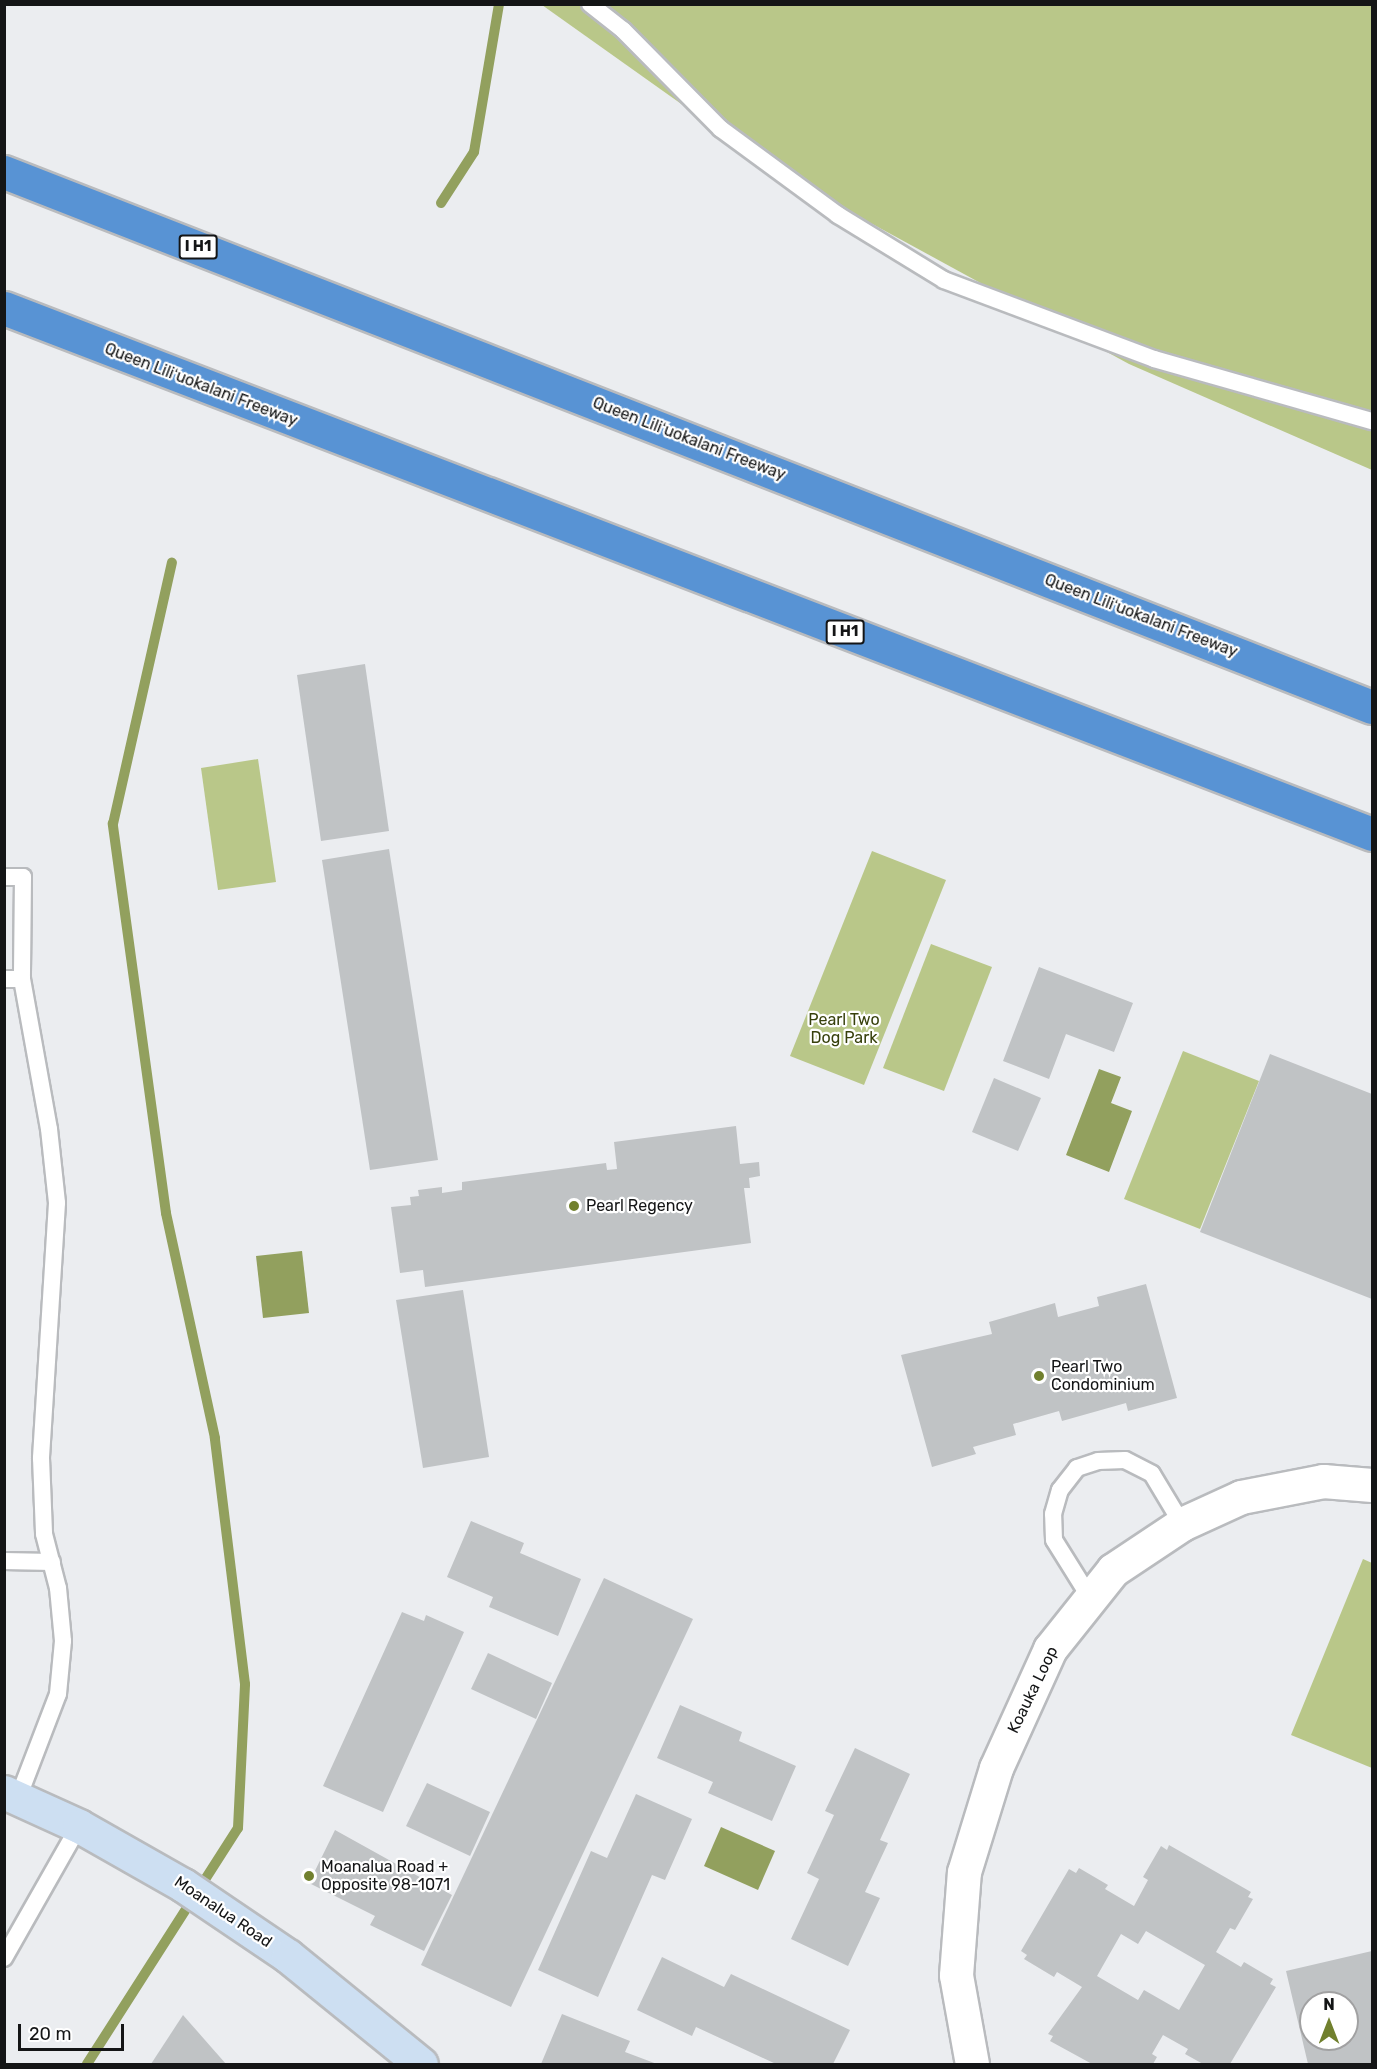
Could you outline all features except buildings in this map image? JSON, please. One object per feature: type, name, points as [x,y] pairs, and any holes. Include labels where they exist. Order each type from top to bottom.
[{"type":"highway","name":"Queen Liliʻuokalani Freeway","points":[[4,172],[1372,706]]},
{"type":"highway","name":"Queen Liliʻuokalani Freeway","points":[[4,308],[1372,834]]},
{"type":"main road","name":"Moanalua Road","points":[[11,1795],[79,1826],[124,1850],[245,1925],[363,2014],[421,2064]]},
{"type":"street","name":"Koauka Loop","points":[[972,2064],[956,1975],[964,1872],[1001,1757],[1050,1649],[1089,1596],[1113,1570],[1182,1524],[1241,1497],[1323,1481],[1372,1485]]},
{"type":"lane","points":[[590,4],[623,30],[721,129],[838,215],[944,280],[1155,359],[1372,422]]},
{"type":"lane","points":[[4,877],[23,877],[22,979],[49,1129],[57,1203],[40,1458],[44,1534],[52,1562],[63,1641],[58,1694],[11,1795]]},
{"type":"lane","points":[[4,979],[22,979]]},
{"type":"lane","points":[[1089,1596],[1054,1540],[1053,1514],[1060,1490],[1077,1468],[1098,1461],[1125,1460],[1143,1469],[1152,1474],[1182,1524]]},
{"type":"lane","points":[[4,1561],[52,1562]]},
{"type":"lane","points":[[4,1958],[79,1826]]},
{"type":"green space","points":[[542,5],[1372,5],[1372,470],[1129,364],[777,172]]},
{"type":"green space","points":[[258,759],[276,882],[218,890],[201,768]]},
{"type":"green space","name":"Pearl Two Dog Park","points":[[872,851],[946,880],[864,1085],[790,1056]]},
{"type":"green space","points":[[931,944],[992,967],[944,1091],[883,1068]]},
{"type":"green space","points":[[1183,1051],[1259,1081],[1200,1229],[1124,1199]]},
{"type":"green space","points":[[1363,1559],[1372,1563],[1372,1768],[1291,1735]]},
{"type":"shaded area","points":[[1099,1069],[1121,1077],[1111,1103],[1132,1111],[1109,1172],[1066,1155]]},
{"type":"shaded area","points":[[302,1251],[309,1313],[263,1318],[256,1256]]},
{"type":"shaded area","points":[[721,1827],[775,1851],[758,1890],[704,1866]]},
{"type":"waterway","points":[[441,203],[474,152],[499,4]]},
{"type":"waterway","points":[[87,2064],[238,1828],[245,1684],[215,1438],[166,1213],[113,824],[172,563]]},
{"type":"place","name":"Pearl Regency","points":[[574,1206]]},
{"type":"place","name":"Pearl Two Condominium","points":[[1039,1376]]},
{"type":"place","name":"Moanalua Road + Opposite 98-1071","points":[[309,1876]]}]
